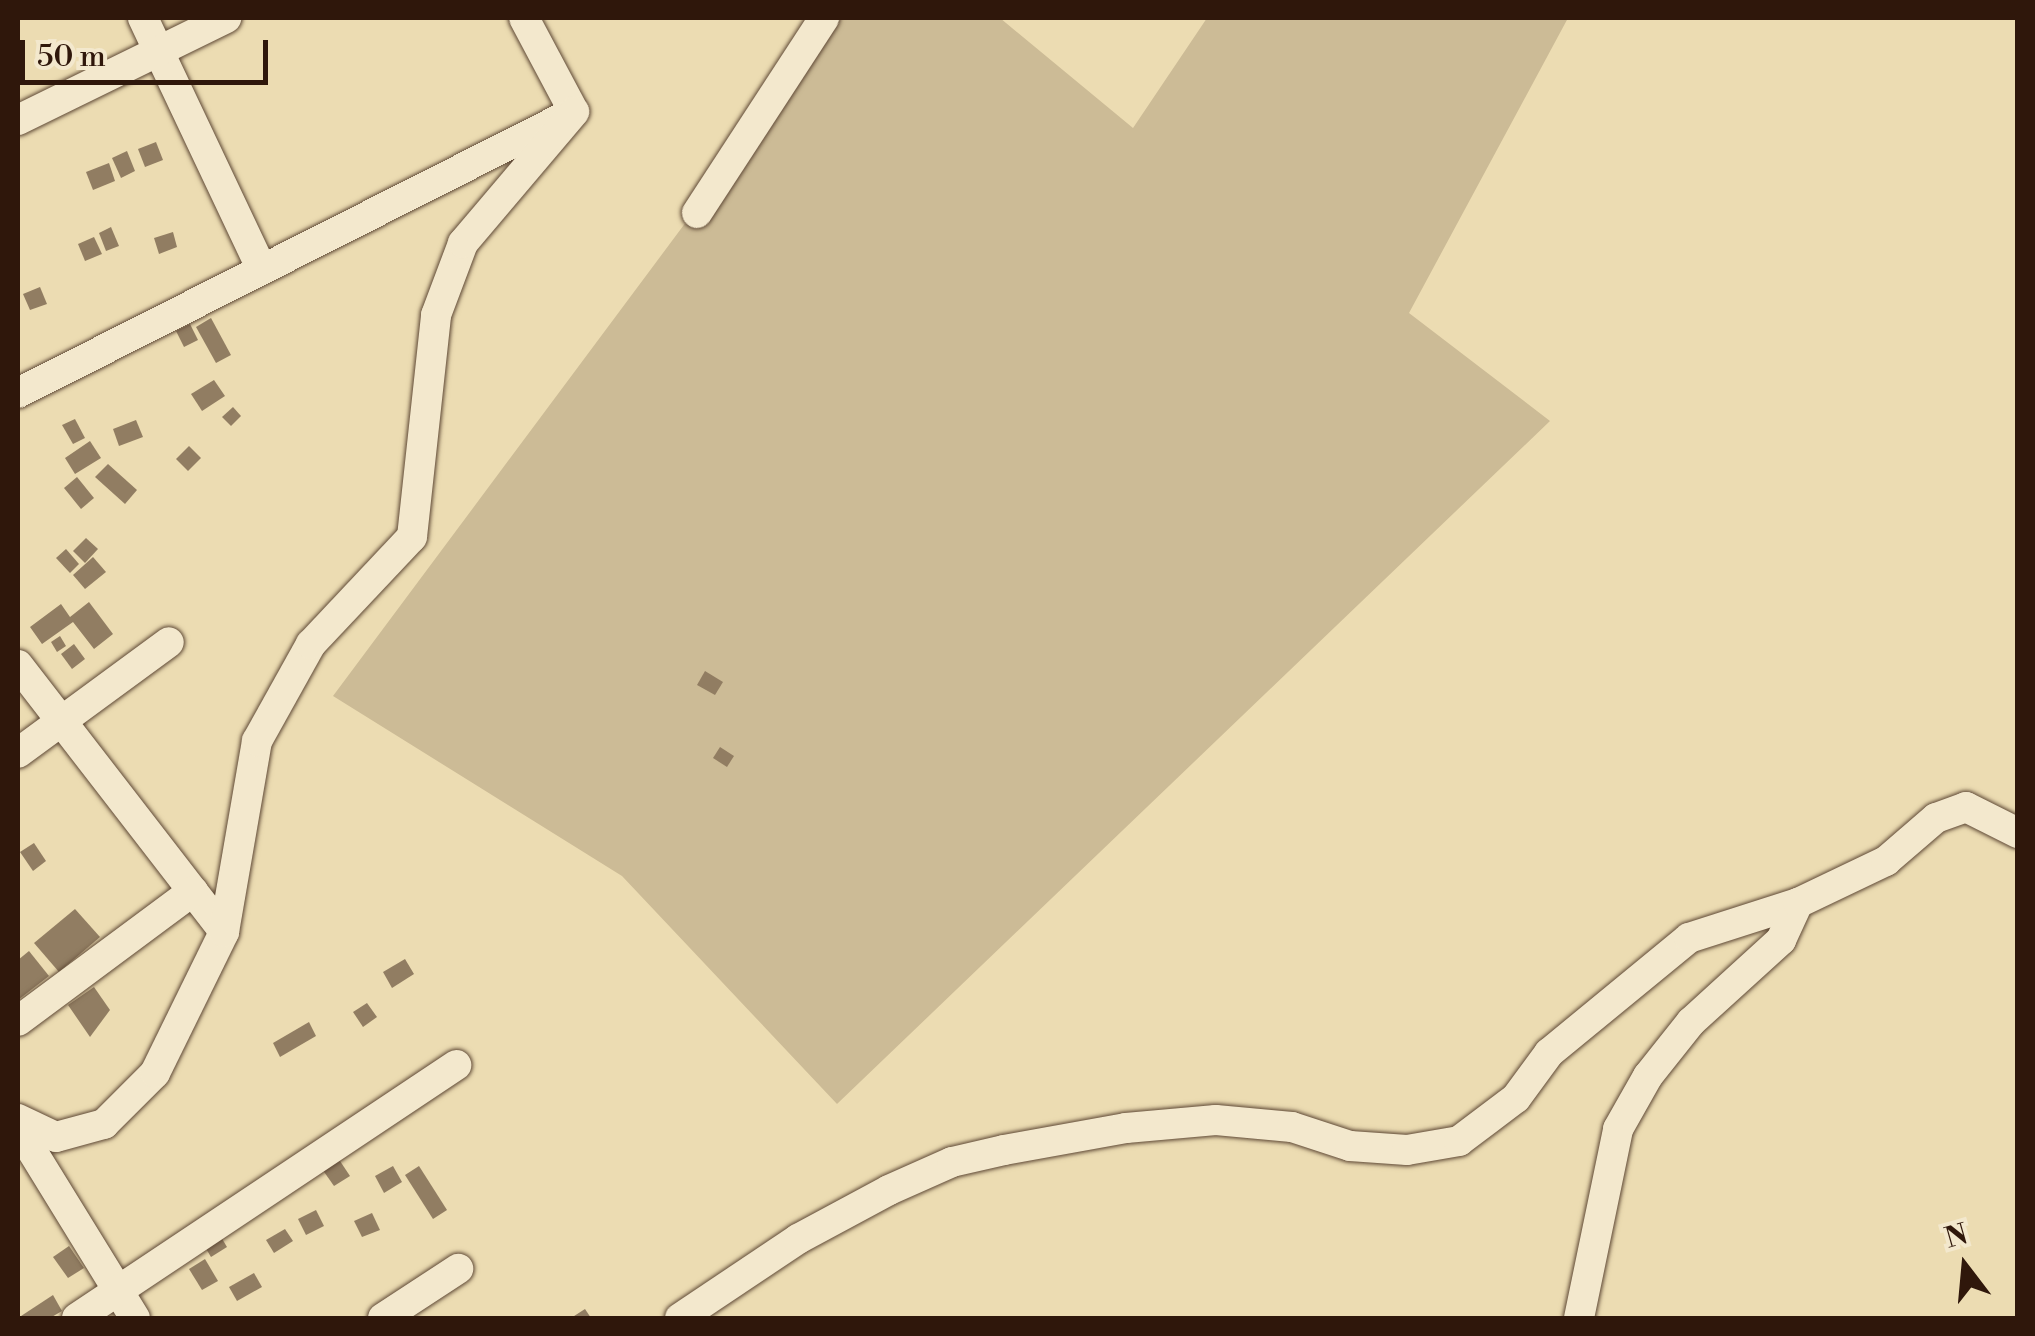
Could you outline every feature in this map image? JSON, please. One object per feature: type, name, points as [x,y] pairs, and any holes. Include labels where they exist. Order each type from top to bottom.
[{"type":"street","points":[[144,18],[260,266]]},
{"type":"street","points":[[18,120],[226,18]]},
{"type":"street","points":[[524,18],[574,112]]},
{"type":"street","points":[[697,213],[824,18]]},
{"type":"street","points":[[18,393],[260,266],[574,112]]},
{"type":"street","points":[[18,1119],[56,1137],[104,1124],[155,1072],[224,932],[257,741],[310,644],[412,537],[436,315],[464,243],[574,112]]},
{"type":"street","points":[[18,753],[169,642]]},
{"type":"street","points":[[18,665],[224,932]]},
{"type":"street","points":[[680,1318],[798,1239],[889,1190],[952,1162],[1004,1150],[1216,1120],[1292,1126],[1350,1146],[1406,1150],[1459,1141],[1516,1098],[1549,1053],[1689,938],[1798,903],[1886,861],[1936,818],[1966,807],[2018,833]]},
{"type":"street","points":[[18,1021],[193,891]]},
{"type":"street","points":[[1579,1318],[1618,1129],[1691,1022],[1781,940],[1798,903]]},
{"type":"street","points":[[77,1318],[456,1065]]},
{"type":"street","points":[[18,1128],[135,1318]]},
{"type":"street","points":[[383,1318],[458,1270]]},
{"type":"shaded area","points":[[838,18],[1000,18],[1133,128],[1207,18],[1568,18],[1409,313],[1550,421],[837,1104],[622,876],[333,696]]},
{"type":"building","points":[[156,142],[163,160],[145,167],[138,149]]},
{"type":"building","points":[[127,151],[135,171],[121,178],[112,158]]},
{"type":"building","points":[[109,163],[115,181],[93,190],[86,172]]},
{"type":"building","points":[[111,227],[119,246],[106,251],[99,233]]},
{"type":"building","points":[[173,232],[177,247],[159,254],[154,238]]},
{"type":"building","points":[[94,237],[102,254],[85,261],[78,244]]},
{"type":"building","points":[[40,287],[47,304],[30,310],[23,294]]},
{"type":"building","points":[[211,318],[231,355],[216,363],[196,327]]},
{"type":"building","points":[[190,324],[198,340],[184,347],[176,331]]},
{"type":"building","points":[[214,380],[225,396],[202,411],[191,394]]},
{"type":"building","points":[[233,407],[241,416],[231,426],[222,417]]},
{"type":"building","points":[[75,419],[85,438],[73,444],[62,425]]},
{"type":"building","points":[[136,420],[143,437],[119,446],[113,429]]},
{"type":"building","points":[[90,441],[101,458],[75,474],[65,458]]},
{"type":"building","points":[[189,446],[201,458],[188,471],[176,459]]},
{"type":"building","points":[[108,464],[137,490],[125,504],[95,477]]},
{"type":"building","points":[[77,477],[94,498],[81,509],[64,488]]},
{"type":"building","points":[[86,538],[98,549],[85,563],[73,551]]},
{"type":"building","points":[[66,549],[79,564],[70,573],[56,558]]},
{"type":"building","points":[[93,557],[106,572],[85,589],[73,575]]},
{"type":"building","points":[[89,602],[113,634],[94,649],[73,622],[42,644],[30,627],[61,604],[70,617]]},
{"type":"building","points":[[60,636],[66,646],[57,652],[51,642]]},
{"type":"building","points":[[74,644],[85,659],[72,669],[61,654]]},
{"type":"building","points":[[705,671],[723,682],[715,695],[697,685]]},
{"type":"building","points":[[720,747],[734,756],[727,767],[713,758]]},
{"type":"building","points":[[34,843],[46,861],[33,871],[20,852]]},
{"type":"building","points":[[75,909],[100,937],[59,972],[34,943]]},
{"type":"building","points":[[29,951],[49,976],[18,1000],[18,960]]},
{"type":"building","points":[[405,959],[414,974],[392,988],[383,972]]},
{"type":"building","points":[[94,987],[110,1010],[90,1037],[68,1005]]},
{"type":"building","points":[[367,1003],[377,1017],[363,1027],[353,1012]]},
{"type":"building","points":[[309,1022],[316,1036],[280,1057],[273,1043]]},
{"type":"building","points":[[338,1158],[350,1176],[334,1186],[322,1169]]},
{"type":"building","points":[[393,1166],[402,1182],[384,1193],[375,1176]]},
{"type":"building","points":[[419,1166],[447,1210],[433,1219],[405,1175]]},
{"type":"building","points":[[316,1210],[324,1226],[306,1235],[298,1219]]},
{"type":"building","points":[[372,1213],[380,1230],[362,1237],[354,1221]]},
{"type":"building","points":[[285,1229],[293,1241],[274,1253],[266,1240]]},
{"type":"building","points":[[218,1232],[227,1247],[211,1257],[202,1242]]},
{"type":"building","points":[[69,1246],[84,1268],[68,1278],[53,1257]]},
{"type":"building","points":[[205,1259],[218,1281],[202,1290],[189,1269]]},
{"type":"building","points":[[254,1273],[262,1287],[237,1301],[229,1287]]},
{"type":"building","points":[[53,1295],[62,1311],[50,1318],[18,1318]]},
{"type":"building","points":[[585,1309],[591,1318],[571,1318]]}]
